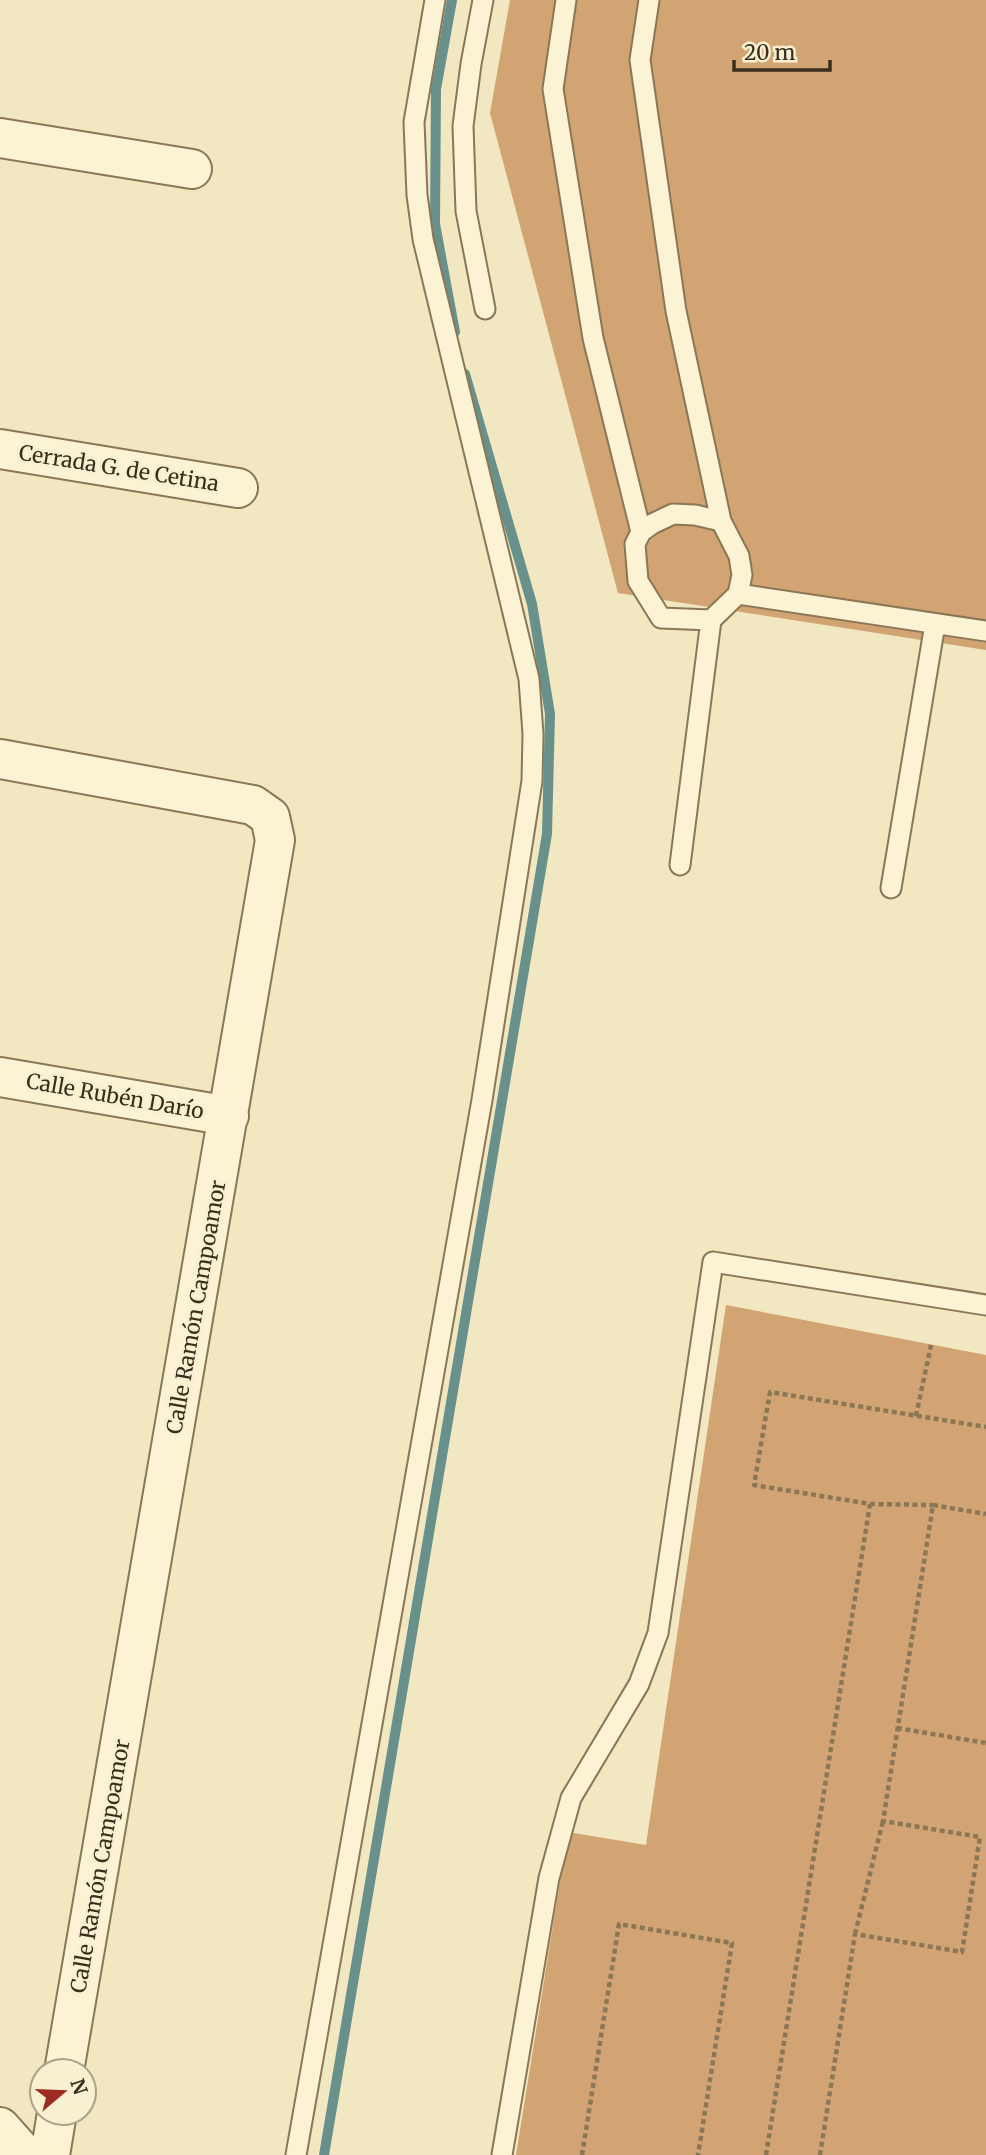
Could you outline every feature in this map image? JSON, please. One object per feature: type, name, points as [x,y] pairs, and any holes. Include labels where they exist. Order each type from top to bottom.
[{"type":"street","points":[[0,138],[192,169]]},
{"type":"street","name":"Cerrada G. de Cetina","points":[[0,449],[238,488]]},
{"type":"street","name":"Calle Ramón Campoamor","points":[[0,759],[253,805],[271,817],[275,840],[66,2057]]},
{"type":"street","name":"Calle Rubén Darío","points":[[0,1077],[229,1116]]},
{"type":"street","points":[[0,2127],[25,2155]]},
{"type":"street","points":[[50,2155],[55,2127]]},
{"type":"lane","points":[[296,2155],[482,1100],[532,781],[533,734],[529,679],[423,239],[418,206],[414,122],[435,0]]},
{"type":"lane","points":[[483,0],[463,125],[466,211],[485,309]]},
{"type":"lane","points":[[566,0],[553,89],[593,338],[640,532]]},
{"type":"lane","points":[[649,0],[640,60],[676,311],[721,521],[739,556],[742,575],[738,594],[711,620],[680,865]]},
{"type":"lane","points":[[711,620],[662,618],[638,581],[635,544],[640,532],[673,514],[695,515],[721,521]]},
{"type":"lane","points":[[738,594],[986,631]]},
{"type":"lane","points":[[891,888],[935,624]]},
{"type":"lane","points":[[502,2155],[549,1878],[571,1798],[639,1684],[659,1633],[713,1262],[986,1305]]},
{"type":"path","points":[[916,1416],[931,1345]]},
{"type":"path","points":[[986,1427],[770,1392],[754,1485],[870,1504],[933,1505],[986,1514]]},
{"type":"path","points":[[766,2155],[870,1504]]},
{"type":"path","points":[[820,2155],[855,1934],[883,1821],[933,1505]]},
{"type":"path","points":[[897,1728],[986,1743]]},
{"type":"path","points":[[855,1934],[962,1952],[980,1837],[883,1821]]},
{"type":"path","points":[[582,2155],[619,1924],[732,1943],[698,2155]]},
{"type":"building","points":[[510,0],[986,0],[986,650],[618,593],[490,113]]},
{"type":"building","points":[[726,1305],[986,1355],[986,2155],[516,2155],[568,1832],[646,1845]]},
{"type":"waterway","points":[[452,0],[436,89],[435,224],[455,332]]},
{"type":"waterway","points":[[324,2155],[547,834],[550,714],[532,604],[465,374]]}]
